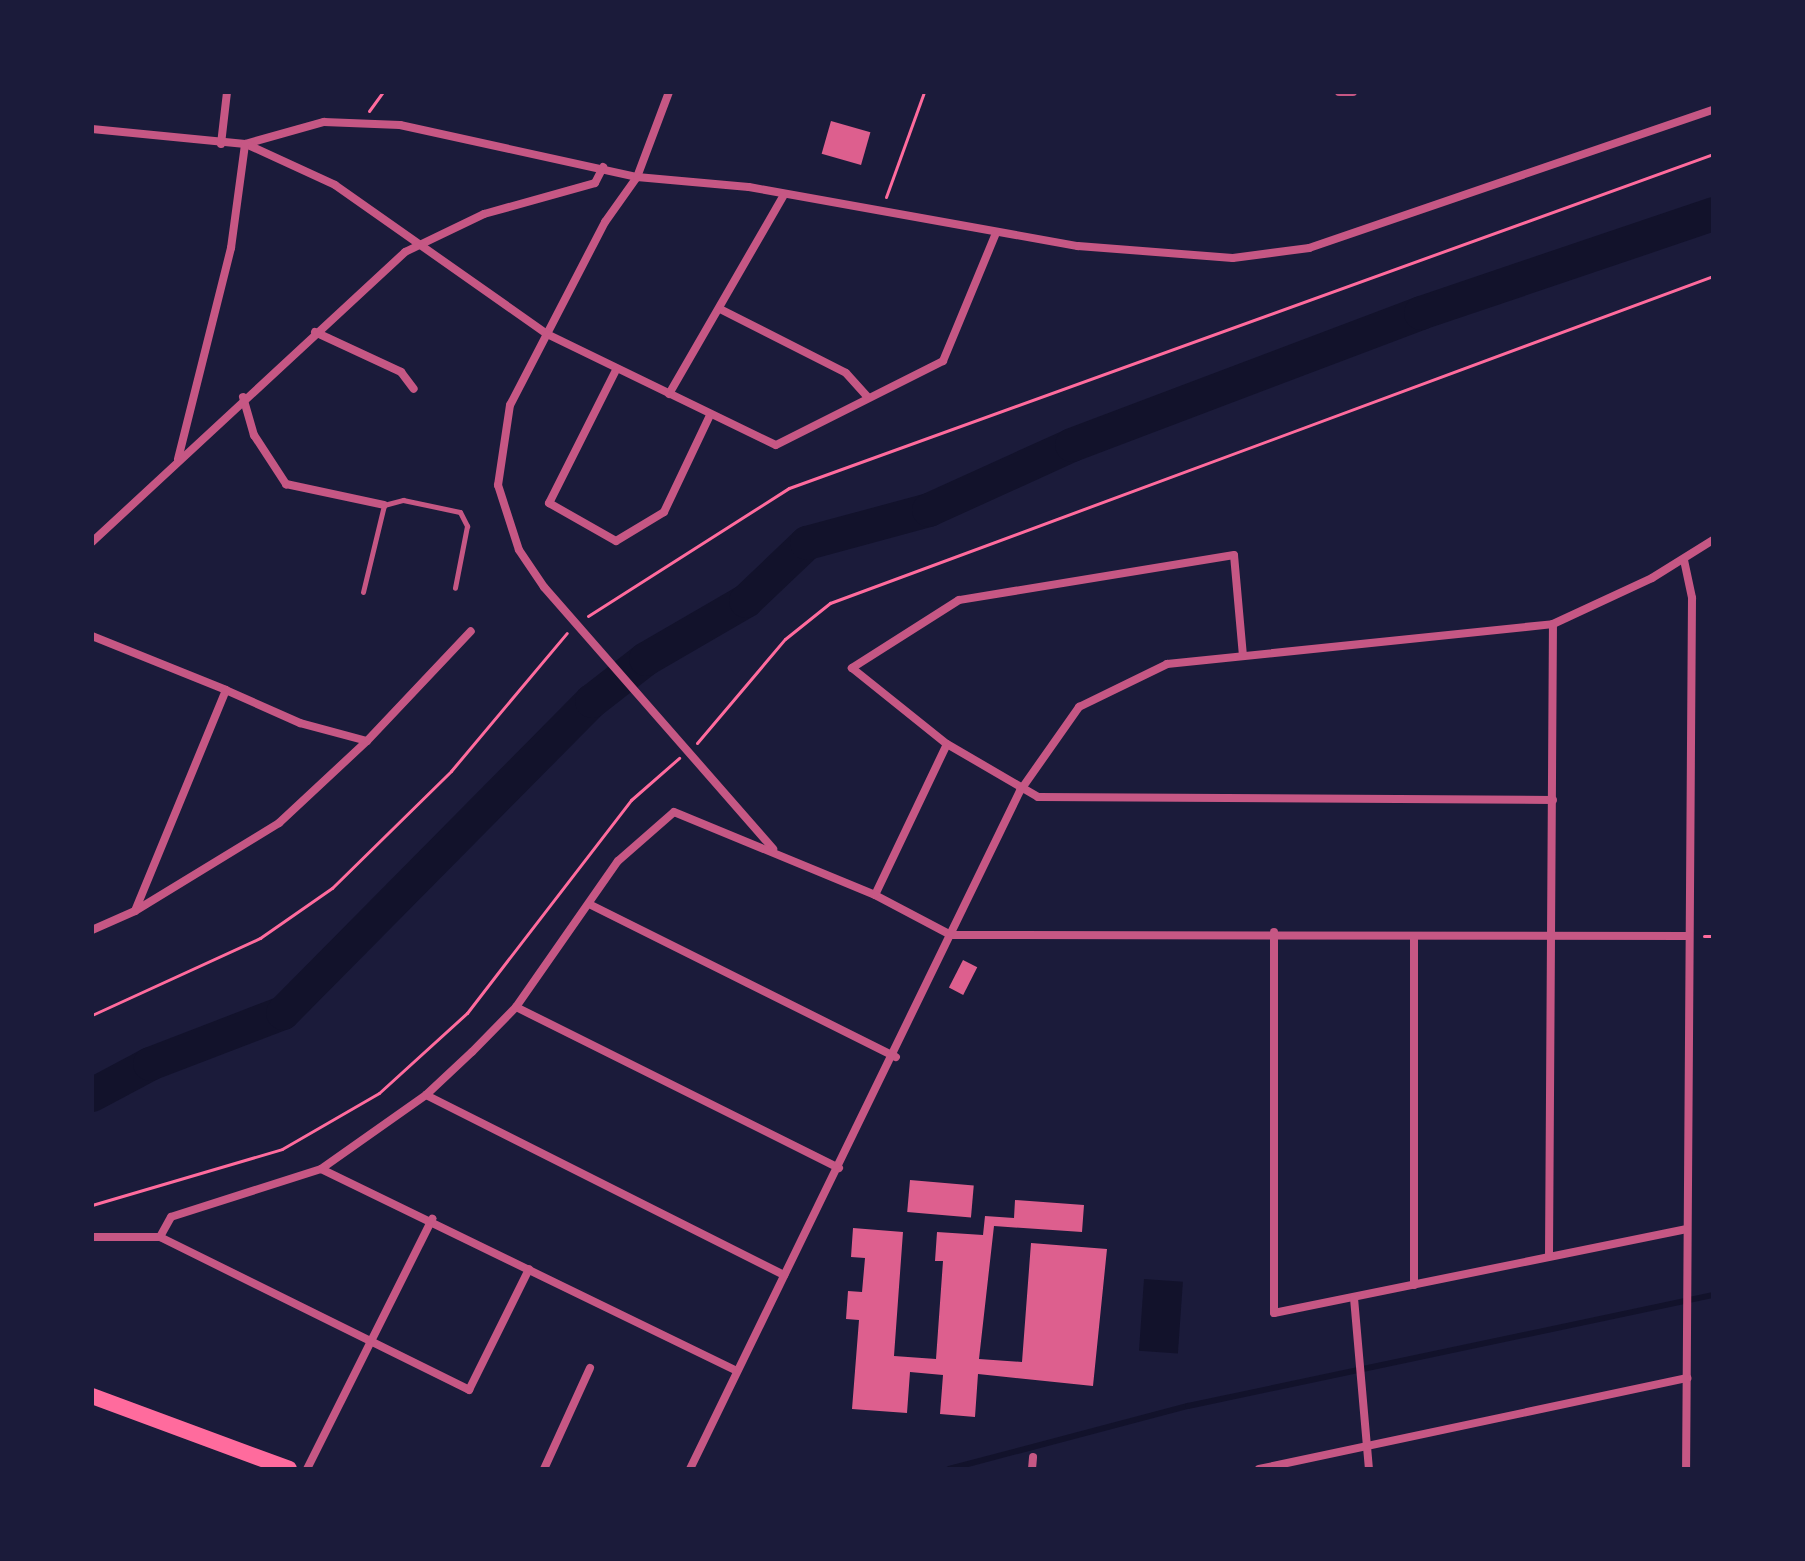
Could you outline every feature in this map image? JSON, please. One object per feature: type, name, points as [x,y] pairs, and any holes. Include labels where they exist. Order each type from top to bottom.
[{"type":"main road","points":[[92,1396],[289,1469]]},
{"type":"street","points":[[221,144],[227,92]]},
{"type":"street","points":[[669,92],[637,177],[510,405],[498,485],[519,550],[562,609],[776,853]]},
{"type":"street","points":[[1339,92],[1353,92]]},
{"type":"street","points":[[92,129],[245,144],[324,122],[362,121],[603,167],[637,177],[784,195],[996,233],[1194,258],[1269,255],[1309,248],[1713,110]]},
{"type":"street","points":[[245,144],[335,185],[547,334],[776,445],[867,396],[943,361],[996,233]]},
{"type":"street","points":[[177,463],[231,248],[245,144]]},
{"type":"street","points":[[92,542],[243,397],[405,252],[422,247],[484,214],[595,183],[603,167]]},
{"type":"street","points":[[669,394],[784,195]]},
{"type":"street","points":[[720,309],[846,373],[867,396]]},
{"type":"street","points":[[315,332],[401,372],[414,389]]},
{"type":"street","points":[[616,370],[549,503],[616,541],[664,512],[710,415]]},
{"type":"street","points":[[243,397],[254,435],[286,484],[384,505]]},
{"type":"street","points":[[690,1469],[784,1275],[896,1057],[1020,791],[1061,725],[1118,682],[1167,664],[1553,624],[1684,560],[1713,540]]},
{"type":"street","points":[[1243,656],[1234,555],[959,600],[852,668],[947,744],[1020,791],[1168,801],[1553,800]]},
{"type":"street","points":[[1684,560],[1692,598],[1686,1469]]},
{"type":"street","points":[[1549,1255],[1553,624]]},
{"type":"street","points":[[92,930],[135,911],[279,823],[367,741],[471,631]]},
{"type":"street","points":[[92,636],[300,723],[367,741]]},
{"type":"street","points":[[135,911],[226,690]]},
{"type":"street","points":[[875,895],[947,744]]},
{"type":"street","points":[[160,1237],[171,1217],[321,1169],[426,1095],[516,1007],[626,853],[674,812],[875,895],[951,935],[1274,932],[1414,936],[1689,936]]},
{"type":"street","points":[[589,904],[896,1057]]},
{"type":"street","points":[[1274,932],[1274,1313],[1686,1229]]},
{"type":"street","points":[[1414,936],[1414,1285]]},
{"type":"street","points":[[516,1007],[839,1168]]},
{"type":"street","points":[[426,1095],[784,1275]]},
{"type":"street","points":[[321,1169],[432,1219],[737,1371]]},
{"type":"street","points":[[307,1469],[432,1219]]},
{"type":"street","points":[[92,1237],[160,1237],[469,1390],[529,1269]]},
{"type":"street","points":[[1354,1298],[1369,1469]]},
{"type":"street","points":[[544,1469],[590,1368]]},
{"type":"street","points":[[1259,1469],[1369,1443],[1687,1378]]},
{"type":"street","points":[[1032,1469],[1033,1457]]},
{"type":"lane","points":[[363,592],[384,505],[403,500],[460,512],[467,526],[455,588]]},
{"type":"path","points":[[362,121],[383,92]]},
{"type":"path","points":[[881,212],[924,92]]},
{"type":"path","points":[[92,1015],[260,938],[332,888],[451,771],[562,636],[773,495],[1713,154]]},
{"type":"shaded area","points":[[1144,1279],[1183,1282],[1178,1354],[1139,1351]]},
{"type":"building","points":[[831,121],[870,132],[861,165],[822,154]]},
{"type":"building","points":[[963,960],[977,967],[963,995],[949,988]]},
{"type":"building","points":[[910,1180],[974,1186],[971,1217],[907,1212]]},
{"type":"building","points":[[1015,1200],[1084,1205],[1082,1232],[994,1226],[979,1359],[1022,1362],[1031,1243],[1107,1249],[1093,1386],[978,1374],[975,1417],[940,1414],[943,1375],[910,1372],[907,1413],[852,1409],[859,1320],[846,1319],[848,1291],[862,1292],[865,1258],[851,1257],[853,1228],[903,1232],[894,1356],[936,1359],[943,1261],[935,1261],[937,1232],[983,1235],[985,1216],[1014,1218]]},
{"type":"waterway","points":[[92,1095],[150,1064],[283,1013],[592,701],[646,659],[746,601],[807,543],[929,510],[1072,445],[1421,313],[1713,214]]},
{"type":"waterway","points":[[949,1469],[1188,1406],[1713,1295]]}]
